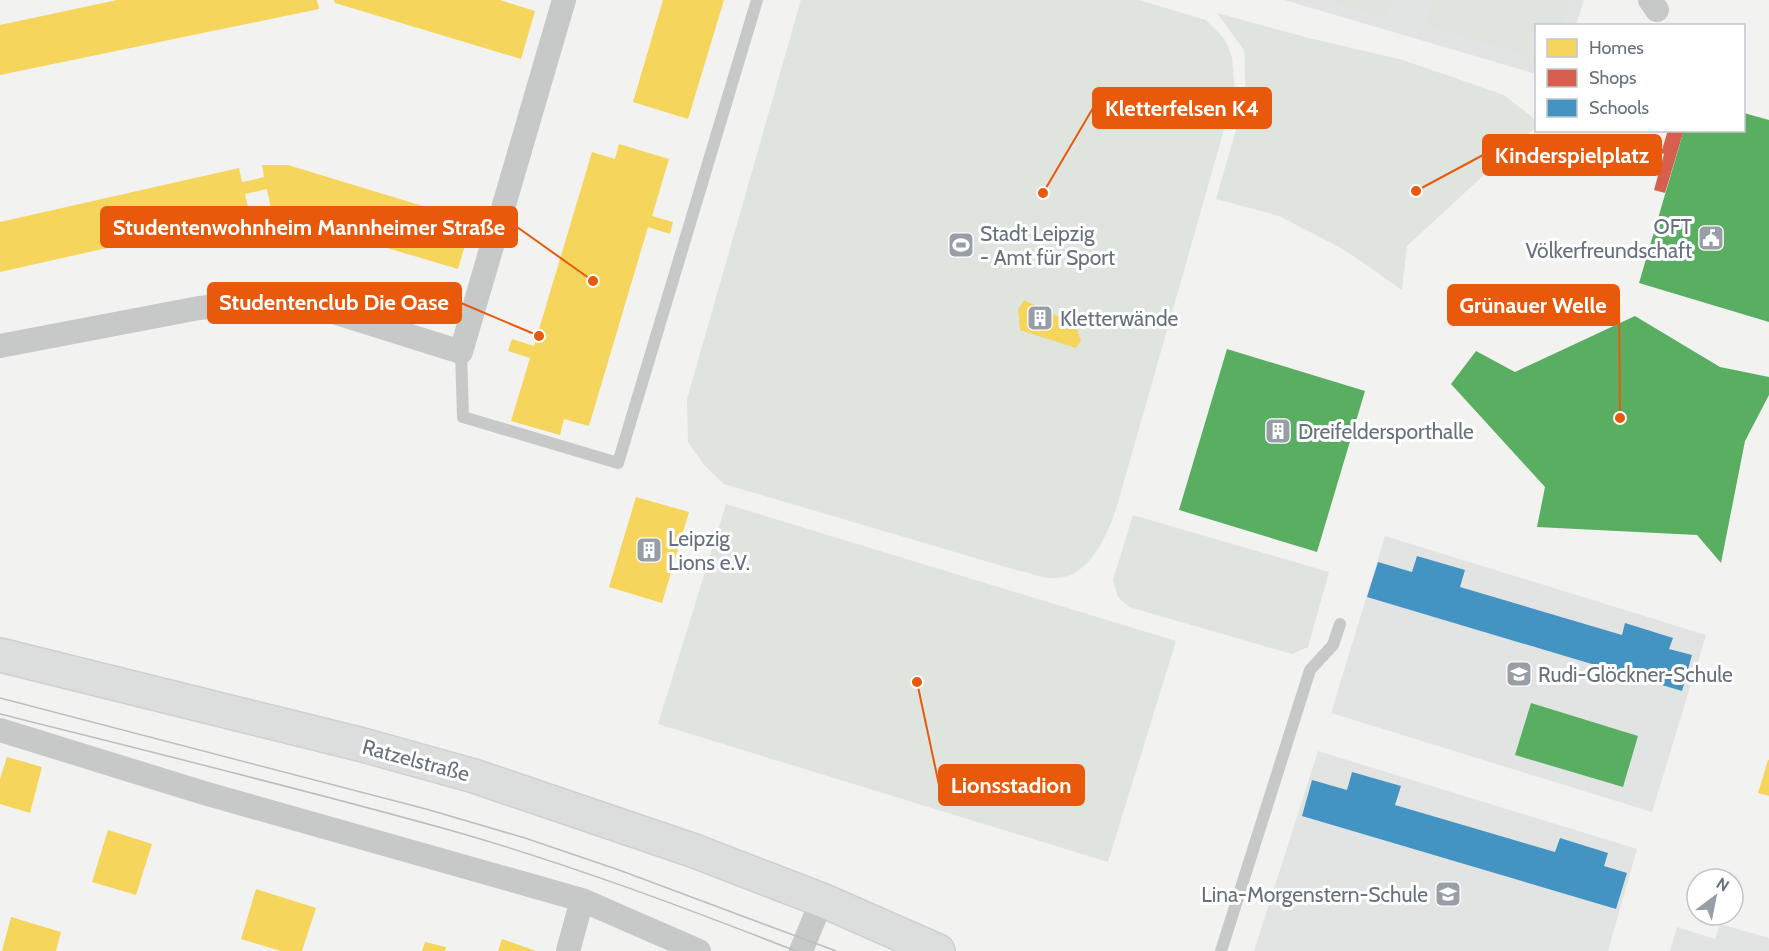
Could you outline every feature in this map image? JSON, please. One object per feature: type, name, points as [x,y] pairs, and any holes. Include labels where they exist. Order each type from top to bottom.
[{"type":"main road","name":"Ratzelstraße","points":[[0,655],[363,745],[474,776],[692,850],[822,900],[938,951]]},
{"type":"street","points":[[0,346],[199,308],[289,298],[461,352],[564,0]]},
{"type":"street","points":[[0,730],[204,793],[582,900],[699,951]]},
{"type":"street","points":[[568,951],[582,900]]},
{"type":"street","points":[[801,951],[822,900]]},
{"type":"lane","points":[[461,352],[463,417],[618,463],[757,0]]},
{"type":"lane","points":[[1221,951],[1310,670],[1333,645],[1340,624]]},
{"type":"shaded area","name":"Stadt Leipzig - Amt für Sport","points":[[801,0],[1139,0],[1206,20],[1226,42],[1232,58],[1235,91],[1117,506],[1102,542],[1087,563],[1077,572],[1066,577],[1039,576],[724,484],[704,465],[688,442],[687,399]]},
{"type":"shaded area","points":[[1284,0],[1584,0],[1576,24],[1535,24],[1535,74]]},
{"type":"shaded area","points":[[1335,0],[1391,0],[1385,18],[1334,3]]},
{"type":"shaded area","points":[[1432,0],[1570,0],[1563,24],[1535,24],[1535,59],[1425,25]]},
{"type":"shaded area","points":[[1217,13],[1403,60],[1504,95],[1535,119],[1535,128],[1407,246],[1402,290],[1343,249],[1279,216],[1216,199],[1246,95],[1244,50]]},
{"type":"shaded area","points":[[726,504],[1176,641],[1108,862],[658,724]]},
{"type":"shaded area","points":[[1133,515],[1329,572],[1308,647],[1292,654],[1129,607],[1118,597],[1113,580]]},
{"type":"shaded area","name":"Rudi-Glöckner-Schule","points":[[1385,536],[1706,635],[1652,812],[1331,713]]},
{"type":"shaded area","name":"Lina-Morgenstern-Schule","points":[[1318,751],[1637,849],[1608,951],[1254,951]]},
{"type":"shaded area","points":[[1677,927],[1715,939],[1719,927],[1730,927],[1769,938],[1769,951],[1670,951]]},
{"type":"building: Homes","points":[[117,0],[317,0],[319,9],[0,75],[0,25]]},
{"type":"building: Homes","points":[[334,0],[500,0],[535,11],[521,59],[335,3]]},
{"type":"building: Homes","points":[[663,0],[724,0],[688,119],[633,102]]},
{"type":"building: Homes","points":[[619,144],[669,159],[652,216],[673,222],[670,234],[648,227],[589,426],[564,419],[560,435],[511,421],[530,358],[508,351],[512,339],[534,346],[592,152],[615,159]]},
{"type":"building: Homes","points":[[262,165],[288,165],[472,221],[458,269],[272,214],[267,189],[245,194],[250,216],[0,272],[0,222],[239,168],[242,182],[252,180],[264,177]]},
{"type":"building: Homes","name":"Kletterwände","points":[[1024,300],[1076,325],[1081,341],[1076,348],[1020,330],[1018,310]]},
{"type":"building: Homes","name":"Leipzig Lions e.V.","points":[[636,497],[689,512],[662,603],[609,587]]},
{"type":"building: Homes","points":[[7,757],[42,767],[30,813],[0,804],[0,779]]},
{"type":"building: Homes","points":[[1769,760],[1769,796],[1758,793]]},
{"type":"building: Homes","points":[[108,830],[152,844],[136,895],[92,882]]},
{"type":"building: Homes","points":[[256,889],[316,908],[302,951],[281,951],[241,939]]},
{"type":"building: Homes","points":[[11,917],[61,932],[56,951],[2,951]]},
{"type":"building: Homes","points":[[502,939],[536,951],[498,951]]},
{"type":"building: Homes","points":[[425,942],[446,947],[445,951],[422,951]]},
{"type":"building: Shops","points":[[1667,132],[1683,132],[1665,193],[1654,190],[1664,154],[1661,153]]},
{"type":"building: Schools","points":[[1417,556],[1465,570],[1460,587],[1622,635],[1625,623],[1673,638],[1669,649],[1692,655],[1682,691],[1367,597],[1378,562],[1412,572]]},
{"type":"building: Schools","points":[[1352,772],[1401,786],[1395,805],[1555,852],[1560,838],[1608,853],[1604,866],[1627,873],[1616,909],[1302,816],[1312,780],[1347,790]]},
{"type":"building: Public","name":"OFT Völkerfreundschaft","points":[[1745,113],[1769,120],[1769,322],[1639,283],[1683,132],[1745,132]]},
{"type":"building: Public","points":[[1635,316],[1720,367],[1769,377],[1769,395],[1745,441],[1721,563],[1697,535],[1537,527],[1545,487],[1451,384],[1476,351],[1515,372]]},
{"type":"building: Public","name":"Dreifeldersporthalle","points":[[1227,349],[1365,391],[1317,552],[1179,510]]},
{"type":"building: Public","points":[[1531,703],[1638,736],[1623,787],[1515,755]]},
{"type":"tram line","points":[[0,698],[426,809],[525,838],[619,870],[836,951]]},
{"type":"tram line","points":[[0,714],[453,831],[540,857],[626,887],[796,951]]},
{"type":"place","name":"Kinderspielplatz","points":[[1416,191]]},
{"type":"place","name":"Kletterfelsen K4","points":[[1043,193]]},
{"type":"place","name":"OFT Völkerfreundschaft","points":[[1711,238]]},
{"type":"place","name":"Stadt Leipzig - Amt für Sport","points":[[961,245]]},
{"type":"place","name":"Studentenwohnheim Mannheimer Straße","points":[[593,281]]},
{"type":"place","name":"Kletterwände","points":[[1040,318]]},
{"type":"place","name":"Studentenclub Die Oase","points":[[539,336]]},
{"type":"place","name":"Grünauer Welle","points":[[1620,418]]},
{"type":"place","name":"Dreifeldersporthalle","points":[[1278,431]]},
{"type":"place","name":"Leipzig Lions e.V.","points":[[649,550]]},
{"type":"place","name":"Rudi-Glöckner-Schule","points":[[1519,674]]},
{"type":"place","name":"Lionsstadion","points":[[917,682]]},
{"type":"place","name":"Lina-Morgenstern-Schule","points":[[1448,894]]}]
